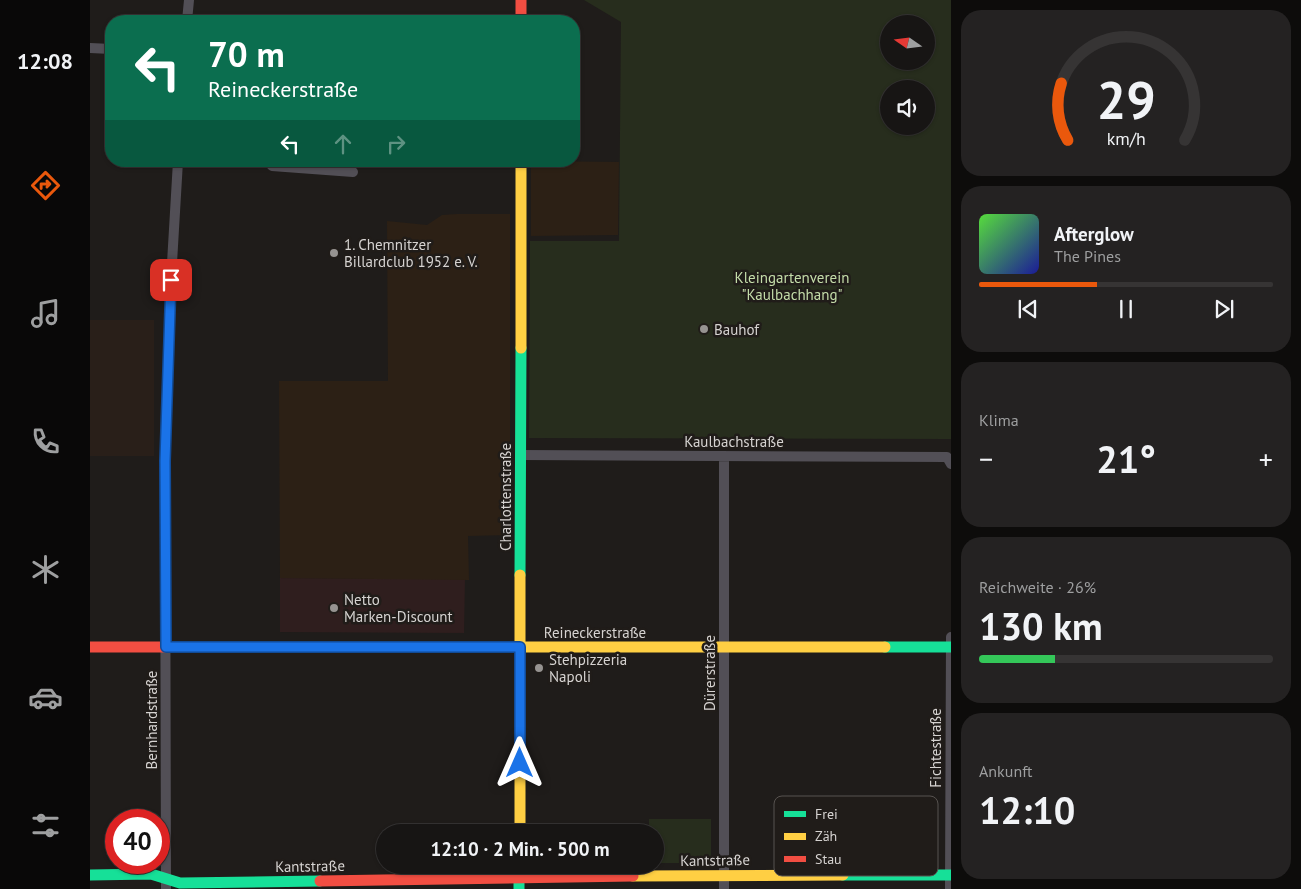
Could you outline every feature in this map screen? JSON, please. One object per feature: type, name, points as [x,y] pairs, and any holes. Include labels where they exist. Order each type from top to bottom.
[{"type":"street","points":[[188,15],[189,0]]},
{"type":"street","points":[[521,0],[521,15]]},
{"type":"street","points":[[90,48],[105,49]]},
{"type":"street","name":"Bernhardstraße","points":[[166,884],[165,461],[171,280],[178,167]]},
{"type":"street","points":[[286,167],[353,172]]},
{"type":"street","name":"Charlottenstraße","points":[[520,824],[521,167]]},
{"type":"street","name":"Kaulbachstraße","points":[[520,455],[724,456],[949,461]]},
{"type":"street","name":"Dürerstraße","points":[[724,456],[724,889]]},
{"type":"street","name":"Fichtestraße","points":[[950,889],[951,637]]},
{"type":"street","name":"Reineckerstraße","points":[[90,647],[951,647]]},
{"type":"street","name":"Kantstraße","points":[[90,875],[151,874],[166,884],[520,884],[724,874],[774,874]]},
{"type":"shaded area","points":[[580,162],[619,162],[618,235],[531,236],[531,167],[580,167]]},
{"type":"shaded area","points":[[510,214],[510,535],[468,536],[469,580],[280,578],[279,381],[388,381],[387,221],[427,225],[442,215]]},
{"type":"shaded area","points":[[90,320],[154,320],[154,456],[90,456]]},
{"type":"shaded area","points":[[280,578],[465,579],[464,633],[280,632]]},
{"type":"green space","name":"Kleingartenverein \"Kaulbachhang\"","points":[[584,0],[951,0],[951,439],[529,438],[530,241],[619,241],[621,22]]},
{"type":"green space","points":[[649,819],[711,819],[711,860],[707,863],[664,863],[664,824],[649,824]]},
{"type":"traffic: fast","points":[[520,575],[521,348]]},
{"type":"traffic: fast","points":[[885,647],[951,647]]},
{"type":"traffic: fast","points":[[90,875],[151,874],[180,883],[320,881]]},
{"type":"traffic: fast","points":[[519,874],[519,889]]},
{"type":"traffic: fast","points":[[938,875],[951,875]]},
{"type":"traffic: slow","points":[[521,167],[521,348]]},
{"type":"traffic: slow","points":[[520,575],[520,824]]},
{"type":"traffic: slow","points":[[498,647],[885,647]]},
{"type":"traffic: slow","points":[[633,876],[774,875]]},
{"type":"traffic: jam","points":[[521,0],[521,15]]},
{"type":"traffic: jam","points":[[90,647],[498,647]]},
{"type":"traffic: jam","points":[[320,881],[633,876]]},
{"type":"place","name":"1. Chemnitzer Billardclub 1952 e. V.","points":[[334,253]]},
{"type":"place","name":"Bauhof","points":[[704,329]]},
{"type":"place","name":"Netto Marken-Discount","points":[[334,608]]},
{"type":"place","name":"Stehpizzeria Napoli","points":[[539,668]]},
{"type":"route","points":[[171,280],[165,461],[166,647],[520,647],[520,763]]}]
